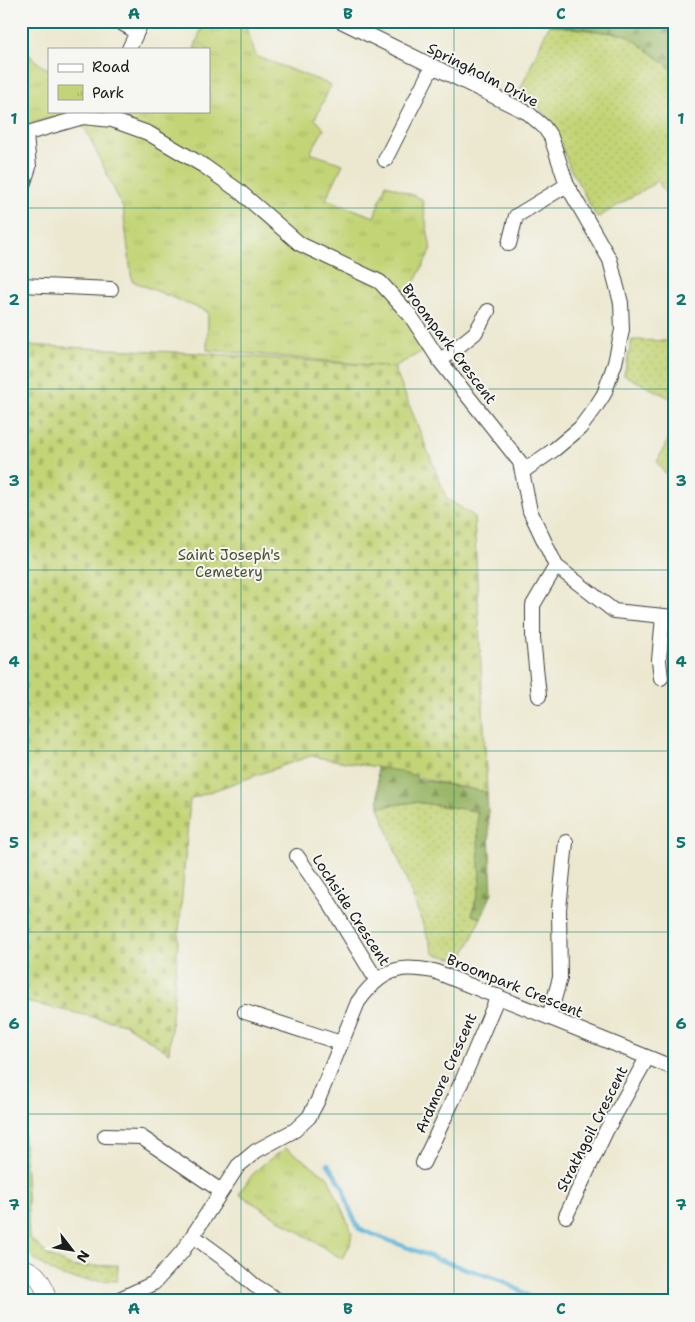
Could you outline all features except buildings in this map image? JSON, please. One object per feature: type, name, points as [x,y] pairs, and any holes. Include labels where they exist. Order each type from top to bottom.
[{"type":"street","points":[[118,21],[139,27],[129,48]]},
{"type":"street","name":"Springholm Drive","points":[[341,21],[528,113],[544,127],[551,137],[566,185],[610,260],[621,302],[622,330],[615,363],[604,394],[580,428],[555,449],[522,472]]},
{"type":"street","points":[[386,160],[432,66]]},
{"type":"street","name":"Broompark Crescent","points":[[23,135],[83,117],[112,120],[148,133],[204,166],[239,191],[300,244],[380,282],[410,315],[440,361],[520,462],[530,511],[556,566],[614,611],[669,617]]},
{"type":"street","points":[[21,191],[29,167],[23,135]]},
{"type":"street","points":[[509,244],[516,216],[566,185]]},
{"type":"street","points":[[21,285],[111,289]]},
{"type":"street","points":[[440,361],[475,333],[488,311]]},
{"type":"street","points":[[539,696],[533,638],[533,605],[556,566]]},
{"type":"street","points":[[661,678],[659,660],[669,617]]},
{"type":"street","points":[[549,1017],[560,978],[559,909],[566,842]]},
{"type":"street","name":"Lochside Crescent","points":[[297,856],[329,902],[377,981]]},
{"type":"street","name":"Broompark Crescent","points":[[117,1300],[154,1284],[182,1252],[238,1166],[256,1151],[295,1130],[309,1116],[318,1100],[358,1002],[367,990],[386,974],[401,969],[434,971],[674,1068]]},
{"type":"street","name":"Ardmore Crescent","points":[[422,1163],[462,1081],[498,996]]},
{"type":"street","points":[[245,1012],[341,1043]]},
{"type":"street","name":"Strathgoil Crescent","points":[[566,1216],[606,1131],[647,1058]]},
{"type":"street","points":[[105,1136],[141,1137],[221,1191]]},
{"type":"street","points":[[193,1236],[228,1261],[254,1285],[280,1301]]},
{"type":"street","points":[[21,1268],[25,1268],[36,1275],[42,1283],[47,1301]]},
{"type":"green space","points":[[204,21],[244,21],[256,56],[331,85],[315,119],[324,129],[310,153],[343,164],[326,199],[374,217],[386,184],[422,199],[431,250],[408,295],[423,351],[394,367],[207,350],[208,312],[132,281],[123,208],[86,130],[68,113],[21,126],[21,48],[42,66],[48,69],[48,112],[210,112],[210,48],[194,48]]},
{"type":"green space","points":[[529,21],[674,21],[674,74],[669,66],[627,35]]},
{"type":"green space","points":[[549,25],[627,35],[669,66],[674,74],[674,208],[658,181],[597,218],[570,168],[554,126],[537,104],[519,92]]},
{"type":"green space","points":[[632,340],[674,341],[674,400],[624,375]]},
{"type":"green space","name":"Saint Joseph's Cemetery","points":[[21,345],[198,353],[394,367],[447,499],[474,516],[487,792],[432,781],[400,771],[310,756],[190,799],[169,1053],[125,1024],[31,1003],[21,998]]},
{"type":"green space","points":[[674,428],[674,485],[657,462]]},
{"type":"green space","points":[[423,760],[416,779],[487,792],[492,893],[481,918],[472,915],[480,884],[477,811],[415,802],[379,807],[377,767],[400,770]]},
{"type":"green space","points":[[415,802],[477,811],[480,884],[472,915],[481,918],[462,960],[434,954],[379,807]]},
{"type":"green space","points":[[21,1073],[29,1237],[49,1256],[73,1267],[118,1265],[117,1281],[82,1280],[62,1276],[40,1263],[21,1246]]},
{"type":"green space","points":[[286,1148],[328,1177],[352,1232],[350,1245],[342,1259],[239,1194],[249,1179],[260,1168]]},
{"type":"waterway","points":[[328,1164],[343,1187],[349,1208],[359,1229],[440,1260],[503,1281],[538,1301]]}]
